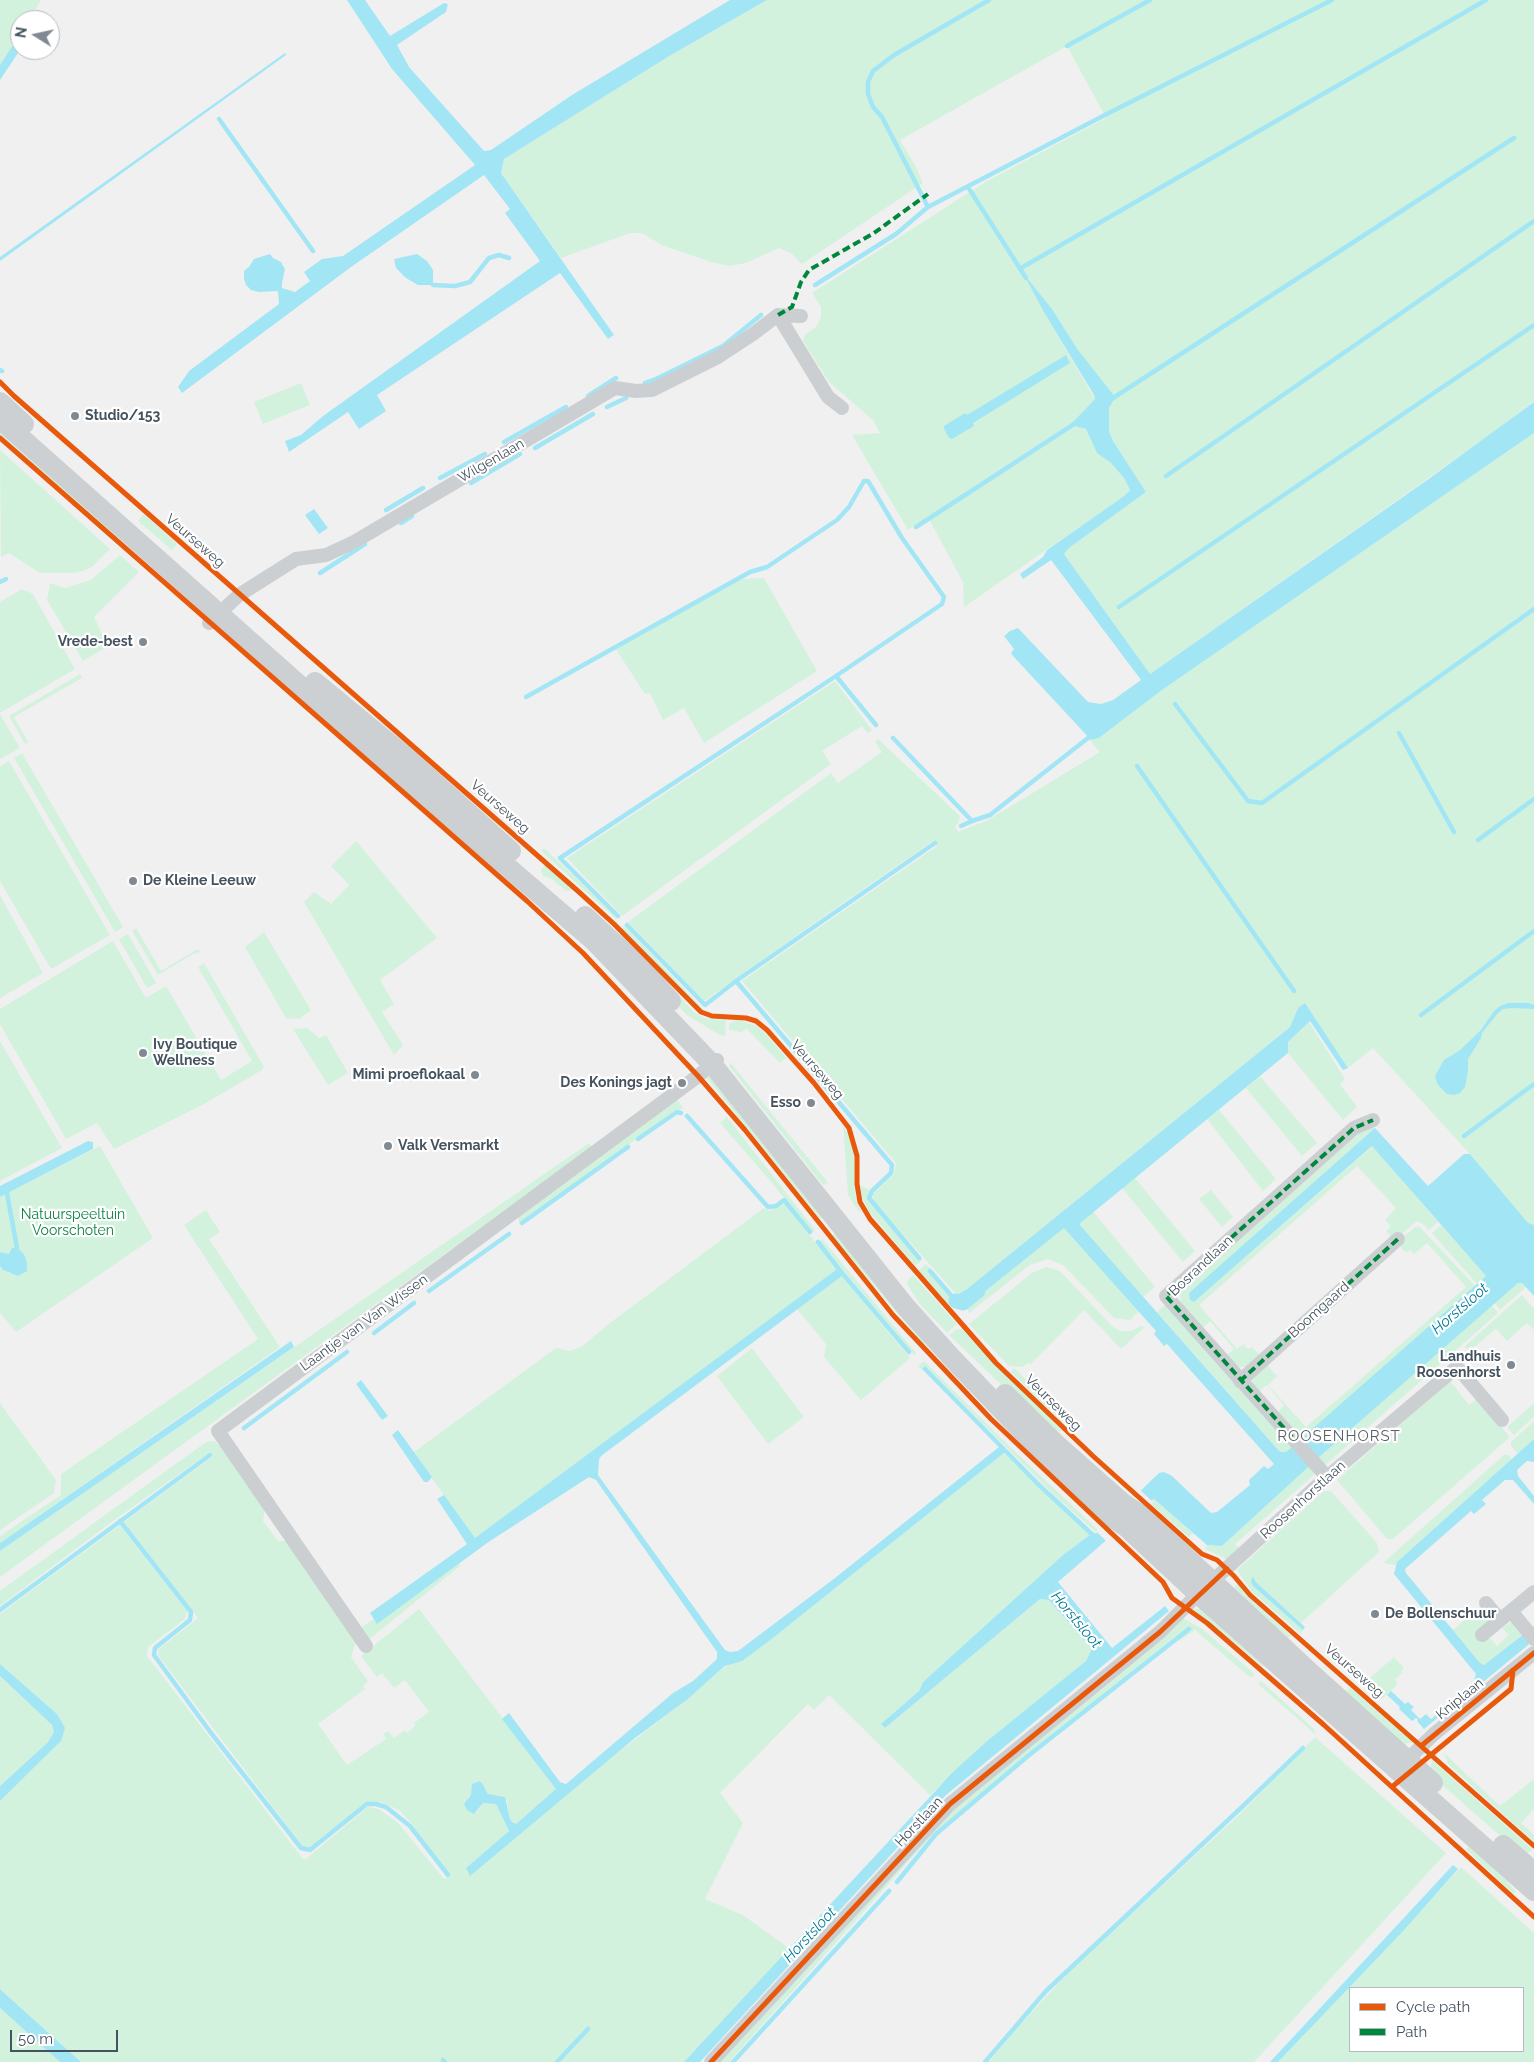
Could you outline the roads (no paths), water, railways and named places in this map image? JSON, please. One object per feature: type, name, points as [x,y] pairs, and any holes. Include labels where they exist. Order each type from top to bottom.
[{"type":"main road","name":"Veurseweg","points":[[0,402],[219,614]]},
{"type":"main road","name":"Veurseweg","points":[[0,419],[394,770],[595,942],[698,1041],[716,1061],[913,1314],[999,1407],[1125,1516],[1402,1765],[1534,1891]]},
{"type":"main road","name":"Veurseweg","points":[[1402,1765],[1534,1872]]},
{"type":"street","points":[[778,315],[801,316]]},
{"type":"street","points":[[778,315],[828,397],[842,408]]},
{"type":"street","name":"Wilgenlaan","points":[[219,614],[242,593],[296,559],[326,555],[354,542],[615,388],[636,391],[652,390],[718,356],[753,334],[778,315]]},
{"type":"street","name":"Laantje van Van Wissen","points":[[366,1646],[218,1431],[716,1061]]},
{"type":"street","name":"Bosrandlaan","points":[[1323,1472],[1166,1296],[1354,1128],[1373,1120]]},
{"type":"street","name":"Boomgaard","points":[[1240,1381],[1398,1239]]},
{"type":"street","name":"Roosenhorstlaan","points":[[1206,1588],[1323,1472],[1458,1367],[1502,1420]]},
{"type":"street","name":"Horstlaan","points":[[711,2062],[950,1804],[1160,1632],[1206,1588]]},
{"type":"street","points":[[1482,1635],[1534,1592]]},
{"type":"street","points":[[1486,1602],[1525,1628],[1534,1639]]},
{"type":"street","name":"Kniplaan","points":[[1402,1765],[1434,1734],[1534,1653]]},
{"type":"water","points":[[347,0],[365,0],[390,36],[444,3],[448,4],[446,12],[397,45],[409,67],[484,151],[491,150],[572,95],[730,0],[767,0],[671,55],[504,159],[501,173],[614,335],[608,339],[560,273],[377,395],[386,411],[359,429],[348,412],[289,452],[285,441],[301,435],[323,416],[540,261],[505,213],[510,209],[484,175],[351,267],[182,393],[178,387],[189,371],[279,304],[278,291],[259,292],[251,290],[246,285],[244,271],[254,259],[270,254],[281,262],[285,269],[282,288],[295,292],[310,281],[304,272],[322,259],[343,256],[475,165],[392,69]]},
{"type":"water","points":[[10,50],[10,60],[13,60],[0,80],[0,65]]},
{"type":"water","points":[[285,53],[286,55],[0,261],[0,257]]},
{"type":"water","points":[[417,254],[427,261],[433,270],[433,285],[418,285],[406,278],[396,268],[394,259]]},
{"type":"water","points":[[1023,273],[1052,309],[1078,350],[1115,397],[1109,408],[1109,431],[1113,441],[1146,492],[1069,548],[1064,554],[1150,674],[1430,478],[1534,402],[1534,433],[1162,690],[1099,738],[1091,740],[1013,656],[1011,653],[1014,649],[1004,636],[1018,628],[1088,702],[1101,704],[1113,700],[1141,680],[1051,560],[1023,579],[1020,574],[1043,557],[1047,550],[1130,490],[1124,478],[1111,463],[1097,453],[1086,429],[1070,425],[1095,399],[1094,395],[1045,314]]},
{"type":"water","points":[[1066,355],[1070,363],[973,423],[974,426],[952,439],[949,438],[944,426],[965,413],[967,415]]},
{"type":"water","points":[[314,509],[328,528],[319,534],[305,515]]},
{"type":"water","name":"Horstsloot","points":[[1305,1003],[1348,1068],[1343,1070],[1310,1021],[1288,1042],[1288,1053],[1079,1224],[1280,1452],[1286,1452],[1486,1276],[1372,1146],[1194,1302],[1190,1300],[1189,1293],[1375,1128],[1428,1186],[1464,1154],[1470,1154],[1528,1223],[1534,1225],[1534,1296],[1522,1283],[1518,1283],[1317,1459],[1222,1546],[1207,1545],[1154,1499],[1058,1582],[1112,1648],[1165,1606],[1169,1611],[946,1795],[700,2062],[684,2062],[952,1773],[987,1741],[1086,1661],[1092,1649],[1049,1600],[1040,1599],[885,1728],[881,1724],[919,1691],[923,1682],[1063,1555],[1091,1534],[1097,1533],[1159,1473],[1164,1472],[1172,1476],[1211,1513],[1217,1512],[1250,1485],[1249,1480],[1264,1466],[1268,1469],[1274,1464],[1167,1344],[1164,1346],[1154,1334],[1156,1331],[1064,1228],[983,1293],[965,1304],[957,1295],[967,1289],[1290,1027],[1298,1008]]},
{"type":"water","points":[[1508,1003],[1529,1003],[1534,1005],[1534,1009],[1503,1009],[1497,1014],[1482,1033],[1468,1059],[1465,1087],[1460,1093],[1454,1095],[1447,1094],[1438,1085],[1435,1076],[1444,1060],[1459,1051],[1481,1030],[1494,1011]]},
{"type":"water","points":[[88,1141],[93,1142],[93,1149],[0,1197],[0,1186]]},
{"type":"water","points":[[12,1248],[17,1248],[24,1254],[27,1263],[27,1271],[18,1276],[3,1270],[0,1266],[0,1252],[9,1254]]},
{"type":"water","points":[[837,1269],[843,1270],[842,1276],[601,1456],[599,1460],[598,1475],[725,1650],[730,1652],[738,1651],[835,1578],[999,1447],[1005,1447],[1004,1453],[773,1638],[742,1661],[725,1666],[688,1699],[635,1738],[470,1876],[466,1868],[509,1831],[496,1804],[483,1803],[474,1814],[467,1810],[464,1804],[471,1795],[472,1784],[479,1781],[488,1794],[505,1797],[510,1819],[516,1824],[556,1789],[502,1719],[509,1713],[560,1782],[566,1784],[673,1693],[693,1681],[717,1659],[717,1652],[596,1480],[589,1477],[487,1543],[377,1624],[370,1613],[467,1544],[437,1499],[444,1495],[475,1538]]},
{"type":"water","points":[[291,1341],[294,1347],[0,1551],[0,1543]]},
{"type":"water","points":[[361,1380],[388,1416],[382,1420],[356,1384]]},
{"type":"water","points":[[398,1430],[432,1477],[428,1482],[424,1482],[392,1435]]},
{"type":"water","points":[[1534,1439],[1534,1462],[1527,1461],[1517,1470],[1518,1476],[1534,1496],[1534,1504],[1513,1480],[1505,1480],[1482,1500],[1486,1504],[1474,1514],[1471,1511],[1405,1569],[1406,1573],[1480,1663],[1484,1665],[1534,1626],[1534,1640],[1476,1688],[1473,1684],[1476,1674],[1394,1574],[1397,1562]]},
{"type":"water","points":[[1253,1576],[1256,1582],[1305,1627],[1303,1630],[1254,1587],[1251,1582]]},
{"type":"water","points":[[0,1664],[57,1714],[65,1728],[61,1741],[0,1801],[0,1786],[48,1742],[54,1732],[52,1725],[0,1676]]},
{"type":"water","points":[[1391,1691],[1405,1704],[1408,1702],[1414,1707],[1411,1710],[1420,1719],[1426,1714],[1431,1719],[1465,1692],[1467,1694],[1424,1729],[1416,1718],[1412,1721],[1399,1709],[1400,1707],[1387,1695]]},
{"type":"water","points":[[1453,1865],[1458,1869],[1404,1930],[1278,2062],[1270,2062]]},
{"type":"water","points":[[0,1989],[81,2062],[60,2062],[0,2008]]},
{"type":"waterway","points":[[815,285],[896,234],[928,207],[882,117],[873,107],[868,94],[868,82],[873,71],[894,55],[989,0]]},
{"type":"waterway","points":[[1067,46],[1150,0]]},
{"type":"waterway","points":[[928,207],[1332,0]]},
{"type":"waterway","points":[[1021,268],[1486,0]]},
{"type":"waterway","points":[[219,119],[313,251]]},
{"type":"waterway","points":[[1110,400],[1514,138]]},
{"type":"waterway","points":[[968,187],[1026,278]]},
{"type":"waterway","points":[[1166,476],[1534,221]]},
{"type":"waterway","points":[[433,285],[455,286],[470,282],[489,258],[499,255],[509,258]]},
{"type":"waterway","points":[[645,383],[723,346],[761,315]]},
{"type":"waterway","points":[[1119,607],[1534,325]]},
{"type":"waterway","points":[[588,396],[616,378]]},
{"type":"waterway","points":[[607,407],[626,398]]},
{"type":"waterway","points":[[504,442],[566,407]]},
{"type":"waterway","points":[[535,448],[593,414]]},
{"type":"waterway","points":[[916,527],[1074,424]]},
{"type":"waterway","points":[[440,478],[485,454]]},
{"type":"waterway","points":[[471,483],[520,454]]},
{"type":"waterway","points":[[526,697],[750,572],[767,567],[837,520],[849,507],[864,481],[868,481],[902,538],[944,597],[942,604],[560,858],[618,916]]},
{"type":"waterway","points":[[386,510],[423,488]]},
{"type":"waterway","points":[[401,523],[412,516]]},
{"type":"waterway","points":[[320,573],[365,544]]},
{"type":"waterway","points":[[0,582],[6,579]]},
{"type":"waterway","points":[[1175,704],[1248,801],[1262,803],[1534,609]]},
{"type":"waterway","points":[[836,676],[876,725]]},
{"type":"waterway","points":[[1399,733],[1454,832]]},
{"type":"waterway","points":[[893,738],[972,821],[990,815],[1088,738]]},
{"type":"waterway","points":[[1137,766],[1294,991]]},
{"type":"waterway","points":[[1478,840],[1534,799]]},
{"type":"waterway","points":[[961,826],[972,821]]},
{"type":"waterway","points":[[627,925],[705,1005],[736,981],[935,843]]},
{"type":"waterway","points":[[1421,1015],[1534,931]]},
{"type":"waterway","points":[[736,981],[892,1165],[891,1173],[872,1191],[869,1198],[919,1258]]},
{"type":"waterway","points":[[1464,1136],[1534,1084]]},
{"type":"waterway","points":[[638,1139],[677,1112],[681,1113]]},
{"type":"waterway","points":[[687,1116],[768,1207],[776,1206],[784,1200],[810,1232]]},
{"type":"waterway","points":[[522,1223],[628,1147]]},
{"type":"waterway","points":[[6,1188],[17,1248]]},
{"type":"waterway","points":[[429,1291],[509,1234]]},
{"type":"waterway","points":[[818,1242],[909,1352]]},
{"type":"waterway","points":[[930,1271],[956,1301]]},
{"type":"waterway","points":[[956,1301],[963,1303],[978,1291]]},
{"type":"waterway","points":[[374,1333],[414,1303]]},
{"type":"waterway","points":[[244,1428],[347,1352]]},
{"type":"waterway","points":[[925,1369],[1039,1485],[1095,1537]]},
{"type":"waterway","points":[[0,1610],[210,1455]]},
{"type":"waterway","points":[[120,1521],[191,1612],[190,1620],[155,1648],[154,1655],[211,1733],[301,1848],[310,1850],[367,1804],[376,1804],[386,1807],[410,1826],[448,1875]]},
{"type":"waterway","points":[[897,1882],[936,1834],[1028,1756],[1189,1629]]},
{"type":"waterway","points":[[985,2062],[1046,1991],[1303,1748]]},
{"type":"waterway","points":[[733,2062],[889,1891]]},
{"type":"waterway","points":[[557,2062],[588,2029]]},
{"type":"place","name":"Studio/153","points":[[75,416]]},
{"type":"place","name":"Vrede-best","points":[[143,642]]},
{"type":"place","name":"De Kleine Leeuw","points":[[133,881]]},
{"type":"place","name":"Ivy Boutique Wellness","points":[[143,1053]]},
{"type":"place","name":"Mimi proeflokaal","points":[[475,1075]]},
{"type":"place","name":"Des Konings jagt","points":[[682,1083]]},
{"type":"place","name":"Esso","points":[[811,1103]]},
{"type":"place","name":"Valk Versmarkt","points":[[388,1146]]},
{"type":"place","name":"Landhuis Roosenhorst","points":[[1511,1365]]},
{"type":"place","name":"De Bollenschuur","points":[[1375,1614]]},
{"type":"district","name":"ROOSENHORST","points":[[1339,1436]]},
{"type":"park label","name":"Natuurspeeltuin Voorschoten","points":[[73,1224]]}]
